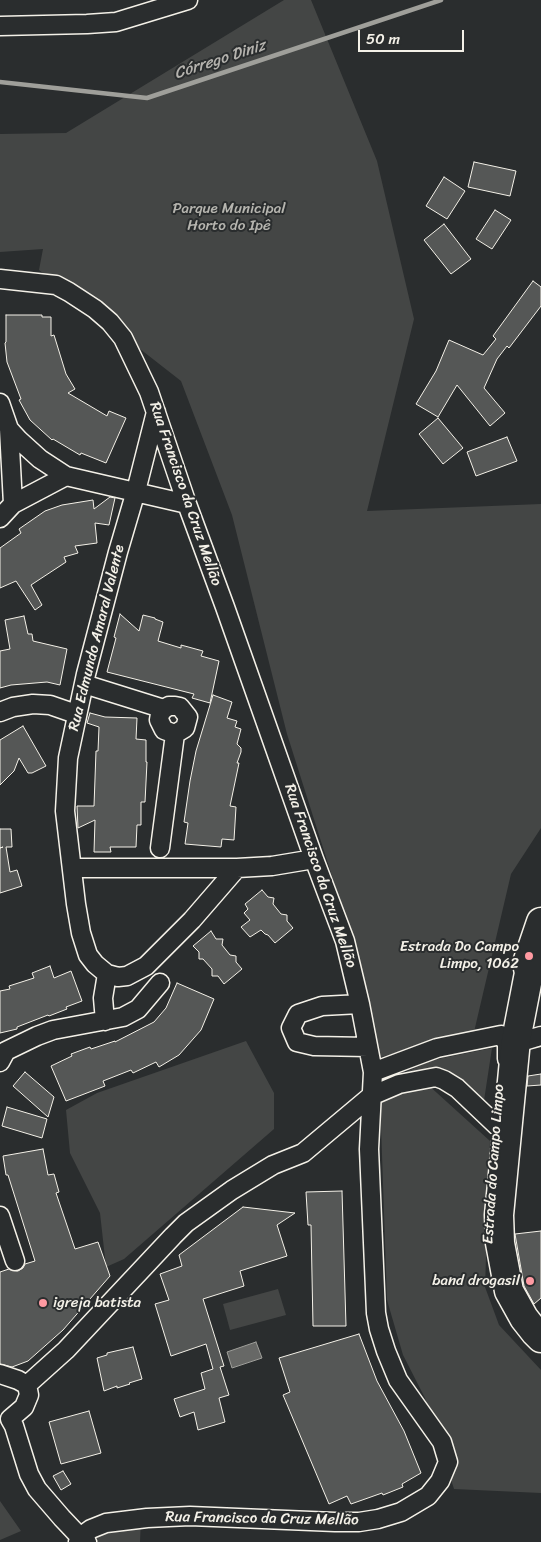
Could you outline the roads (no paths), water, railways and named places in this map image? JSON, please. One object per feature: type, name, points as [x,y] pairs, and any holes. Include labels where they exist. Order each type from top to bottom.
[{"type":"main road","name":"Estrada do Campo Limpo","points":[[519,1037],[500,1019],[518,968],[527,963],[541,922]]},
{"type":"main road","name":"Estrada do Campo Limpo","points":[[519,1037],[514,1067],[499,1215],[500,1243],[509,1290],[524,1318],[541,1338]]},
{"type":"main road","name":"Estrada do Campo Limpo","points":[[519,1037],[497,1126],[488,1236],[489,1267],[492,1283],[500,1304],[510,1322],[520,1336],[541,1355]]},
{"type":"street","points":[[0,26],[116,22],[188,0]]},
{"type":"street","name":"Rua Francisco da Cruz Mellão","points":[[0,278],[56,285],[95,309],[124,338],[138,366],[156,412],[314,859],[345,940],[373,1072],[369,1157],[376,1313],[386,1351],[398,1380],[442,1442],[448,1462],[446,1471],[428,1496],[400,1512],[378,1519],[359,1522],[335,1522],[190,1516],[147,1518],[106,1523],[91,1529],[82,1540]]},
{"type":"street","points":[[0,403],[9,428],[14,504]]},
{"type":"street","name":"Rua Edmundo Amaral Valente","points":[[107,974],[95,964],[84,946],[76,904],[65,811],[65,784],[76,714],[156,412]]},
{"type":"street","points":[[9,428],[40,459],[66,476],[187,504]]},
{"type":"street","points":[[0,518],[14,504],[66,476]]},
{"type":"street","points":[[84,684],[164,710],[160,714],[160,726],[169,733],[175,734],[160,848]]},
{"type":"street","points":[[0,712],[13,707],[34,704],[50,705],[76,714]]},
{"type":"street","points":[[72,868],[237,868],[272,866],[314,859]]},
{"type":"street","points":[[105,1021],[103,998],[107,974],[118,977],[127,976],[146,966],[192,920],[237,868]]},
{"type":"street","points":[[2,1055],[53,1030],[123,1017],[138,1009],[160,984]]},
{"type":"street","points":[[360,1004],[322,1006],[298,1014],[290,1028],[297,1042],[314,1046],[368,1047]]},
{"type":"street","points":[[373,1072],[437,1048],[519,1037]]},
{"type":"street","points":[[28,1385],[66,1350],[186,1224],[232,1190],[268,1168],[303,1153],[371,1096],[399,1084],[436,1077],[456,1088],[497,1126]]},
{"type":"street","points":[[0,1216],[15,1261]]},
{"type":"street","points":[[0,1374],[28,1385]]},
{"type":"street","points":[[28,1385],[29,1395],[24,1407],[5,1417],[14,1426],[32,1482],[82,1540]]},
{"type":"waterway","name":"Córrego Diniz","points":[[0,82],[147,98],[441,0]]},
{"type":"place","name":"Estrada Do Campo Limpo, 1062","points":[[529,956]]},
{"type":"place","name":"band drogasil","points":[[530,1281]]},
{"type":"place","name":"igreja batista","points":[[43,1303]]},
{"type":"park label","name":"Parque Municipal Horto do Ipê","points":[[229,218]]}]
